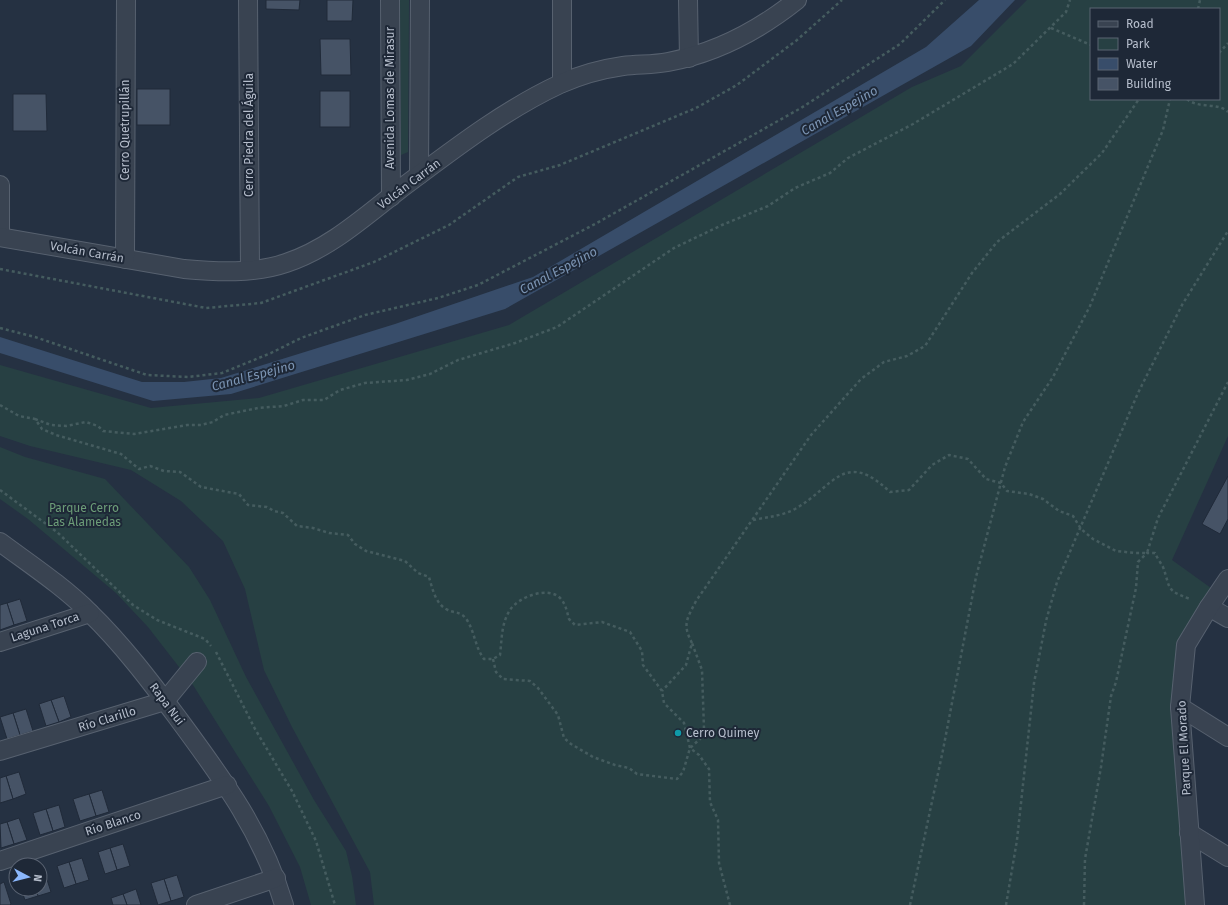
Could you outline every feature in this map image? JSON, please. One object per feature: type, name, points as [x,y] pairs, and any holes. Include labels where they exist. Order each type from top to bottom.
[{"type":"street","name":"Cerro Quetrupillán","points":[[125,259],[126,0]]},
{"type":"street","name":"Cerro Piedra del Águila","points":[[248,0],[250,270]]},
{"type":"street","name":"Avenida Lomas de Mirasur","points":[[390,0],[391,197]]},
{"type":"street","points":[[419,175],[420,0]]},
{"type":"street","points":[[562,0],[562,84]]},
{"type":"street","points":[[688,0],[689,58]]},
{"type":"street","name":"Volcán Carrán","points":[[0,236],[184,269],[206,271],[250,270],[285,264],[320,249],[419,175],[512,110],[562,84],[602,70],[689,58],[722,46],[751,33],[772,20],[797,0]]},
{"type":"street","points":[[0,185],[0,236]]},
{"type":"street","name":"Rapa Nui","points":[[0,542],[47,577],[90,612],[134,662],[165,701],[227,785],[245,813],[276,878],[284,905]]},
{"type":"street","name":"Parque El Morado","points":[[1195,905],[1180,707],[1186,645],[1228,579]]},
{"type":"street","points":[[1209,607],[1228,618]]},
{"type":"street","name":"Laguna Torca","points":[[0,642],[90,612]]},
{"type":"street","points":[[165,701],[197,662]]},
{"type":"street","name":"Río Clarillo","points":[[0,752],[165,701]]},
{"type":"street","points":[[1180,707],[1228,737]]},
{"type":"street","name":"Río Blanco","points":[[0,861],[227,785]]},
{"type":"street","points":[[1189,833],[1228,857]]},
{"type":"street","points":[[196,905],[276,878]]},
{"type":"path","points":[[0,269],[206,308],[262,303],[374,262],[449,225],[518,177],[560,165],[696,108],[743,81],[797,40],[842,0]]},
{"type":"path","points":[[0,328],[35,337],[147,375],[188,377],[222,373],[271,353],[300,338],[365,315],[438,298],[478,285],[595,224],[801,108],[900,44],[945,0]]},
{"type":"path","points":[[0,405],[19,416],[35,419],[51,425],[66,426],[86,422],[98,426],[103,431],[134,434],[187,425],[201,425],[213,422],[224,415],[258,408],[284,406],[303,400],[324,400],[340,390],[365,383],[407,380],[430,374],[458,360],[540,334],[557,327],[674,248],[722,225],[768,206],[795,188],[830,173],[848,158],[913,124],[1013,64],[1066,12],[1070,0]]},
{"type":"path","points":[[1051,28],[1090,45]]},
{"type":"path","points":[[1220,52],[1228,43]]},
{"type":"path","points":[[690,748],[700,739],[704,729],[705,715],[702,670],[686,631],[687,619],[696,601],[811,436],[861,378],[884,362],[907,356],[925,346],[972,273],[997,242],[1060,194],[1102,153],[1138,100]]},
{"type":"path","points":[[910,905],[941,758],[976,577],[1005,467],[1023,422],[1053,377],[1090,306],[1163,130],[1170,100]]},
{"type":"path","points":[[1190,100],[1204,105],[1224,108],[1228,112]]},
{"type":"path","points":[[1006,905],[1017,840],[1034,683],[1046,622],[1057,582],[1082,529],[1138,393],[1182,305],[1228,231]]},
{"type":"path","points":[[1084,905],[1085,859],[1101,767],[1111,696],[1116,682],[1136,588],[1138,562],[1147,552],[1158,518],[1228,382]]},
{"type":"path","points":[[35,419],[42,429],[56,435],[121,454],[132,465],[139,469],[150,466],[164,471],[180,472],[201,487],[239,494],[248,505],[267,507],[274,511],[283,513],[298,526],[313,528],[329,534],[348,535],[355,544],[366,551],[405,561],[418,573],[429,576],[438,601],[446,609],[458,611],[466,618],[474,634],[477,650],[484,659],[493,659],[500,655],[502,629],[511,608],[527,597],[541,593],[553,594],[561,598],[567,608],[569,619],[575,625],[602,622],[630,632],[642,651],[644,665],[662,691],[664,703],[684,723],[690,748],[683,772],[677,779],[637,774],[629,768],[616,765],[593,756],[564,738],[558,715],[538,688],[530,681],[503,679],[496,672],[493,659]]},
{"type":"path","points":[[753,520],[785,514],[809,500],[837,476],[851,472],[876,479],[890,492],[908,490],[932,465],[949,455],[968,459],[986,479],[1001,483],[1008,491],[1029,494],[1043,499],[1059,511],[1073,516],[1082,529],[1093,539],[1116,551],[1134,553],[1147,552],[1154,554],[1163,567],[1167,585],[1178,595],[1209,607]]},
{"type":"path","points":[[662,691],[686,665],[692,643]]},
{"type":"path","points":[[690,748],[699,755],[709,769],[710,802],[718,820],[719,863],[730,905]]},
{"type":"green space","points":[[400,0],[409,0],[408,152],[401,155]]},
{"type":"green space","points":[[1027,0],[1228,0],[1228,436],[1172,560],[1211,588],[1179,641],[1187,905],[374,905],[370,872],[292,727],[264,670],[245,589],[223,541],[181,501],[131,470],[30,446],[0,436],[0,365],[151,408],[259,398],[509,325],[912,87],[961,66]]},
{"type":"green space","name":"Parque Cerro Las Alamedas","points":[[0,447],[25,457],[105,479],[189,567],[210,600],[246,677],[314,800],[346,851],[352,876],[356,905],[311,905],[300,867],[269,806],[193,685],[148,627],[116,593],[28,519],[0,499]]},
{"type":"water","name":"Canal Espejino","points":[[979,0],[1015,0],[971,46],[505,309],[231,394],[153,401],[0,353],[0,337],[142,382],[184,382],[221,378],[395,324],[533,277],[926,47]]},
{"type":"building","points":[[266,0],[300,0],[299,10],[266,9]]},
{"type":"building","points":[[327,0],[353,0],[352,21],[327,21]]},
{"type":"building","points":[[320,39],[350,39],[351,75],[321,75]]},
{"type":"building","points":[[137,89],[170,89],[170,125],[137,125]]},
{"type":"building","points":[[320,91],[350,91],[350,127],[320,127]]},
{"type":"building","points":[[13,94],[46,94],[47,131],[13,131]]},
{"type":"building","points":[[1228,476],[1228,519],[1220,534],[1202,524]]},
{"type":"building","points":[[20,599],[27,621],[14,625],[7,603]]},
{"type":"building","points":[[7,603],[14,625],[0,630],[0,605]]},
{"type":"building","points":[[64,696],[71,717],[59,722],[51,700]]},
{"type":"building","points":[[51,700],[59,722],[46,726],[39,704]]},
{"type":"building","points":[[26,709],[33,731],[20,735],[13,713]]},
{"type":"building","points":[[13,713],[20,735],[7,739],[0,717]]},
{"type":"building","points":[[19,772],[26,794],[13,799],[6,776]]},
{"type":"building","points":[[6,776],[13,799],[0,803],[0,778]]},
{"type":"building","points":[[102,790],[109,812],[96,816],[89,794]]},
{"type":"building","points":[[89,794],[96,816],[80,821],[73,799]]},
{"type":"building","points":[[59,805],[65,827],[53,831],[46,809]]},
{"type":"building","points":[[46,809],[53,831],[40,835],[33,813]]},
{"type":"building","points":[[19,818],[27,840],[14,844],[7,822]]},
{"type":"building","points":[[7,822],[14,844],[1,848],[0,824]]},
{"type":"building","points":[[123,844],[130,866],[117,870],[110,848]]},
{"type":"building","points":[[110,848],[117,870],[105,874],[98,852]]},
{"type":"building","points":[[82,858],[89,880],[76,884],[69,862]]},
{"type":"building","points":[[69,862],[76,884],[64,888],[57,866]]},
{"type":"building","points":[[177,875],[184,897],[171,901],[164,879]]},
{"type":"building","points":[[164,879],[171,901],[158,905],[151,883]]},
{"type":"building","points":[[4,882],[11,904],[10,905],[0,905],[0,884]]},
{"type":"building","points":[[48,883],[51,892],[48,893]]},
{"type":"building","points":[[136,889],[141,905],[127,905],[123,894]]},
{"type":"building","points":[[123,894],[127,905],[113,905],[111,898]]},
{"type":"building","points":[[24,897],[35,897],[25,900]]},
{"type":"place","name":"Cerro Quimey","points":[[678,733]]}]
